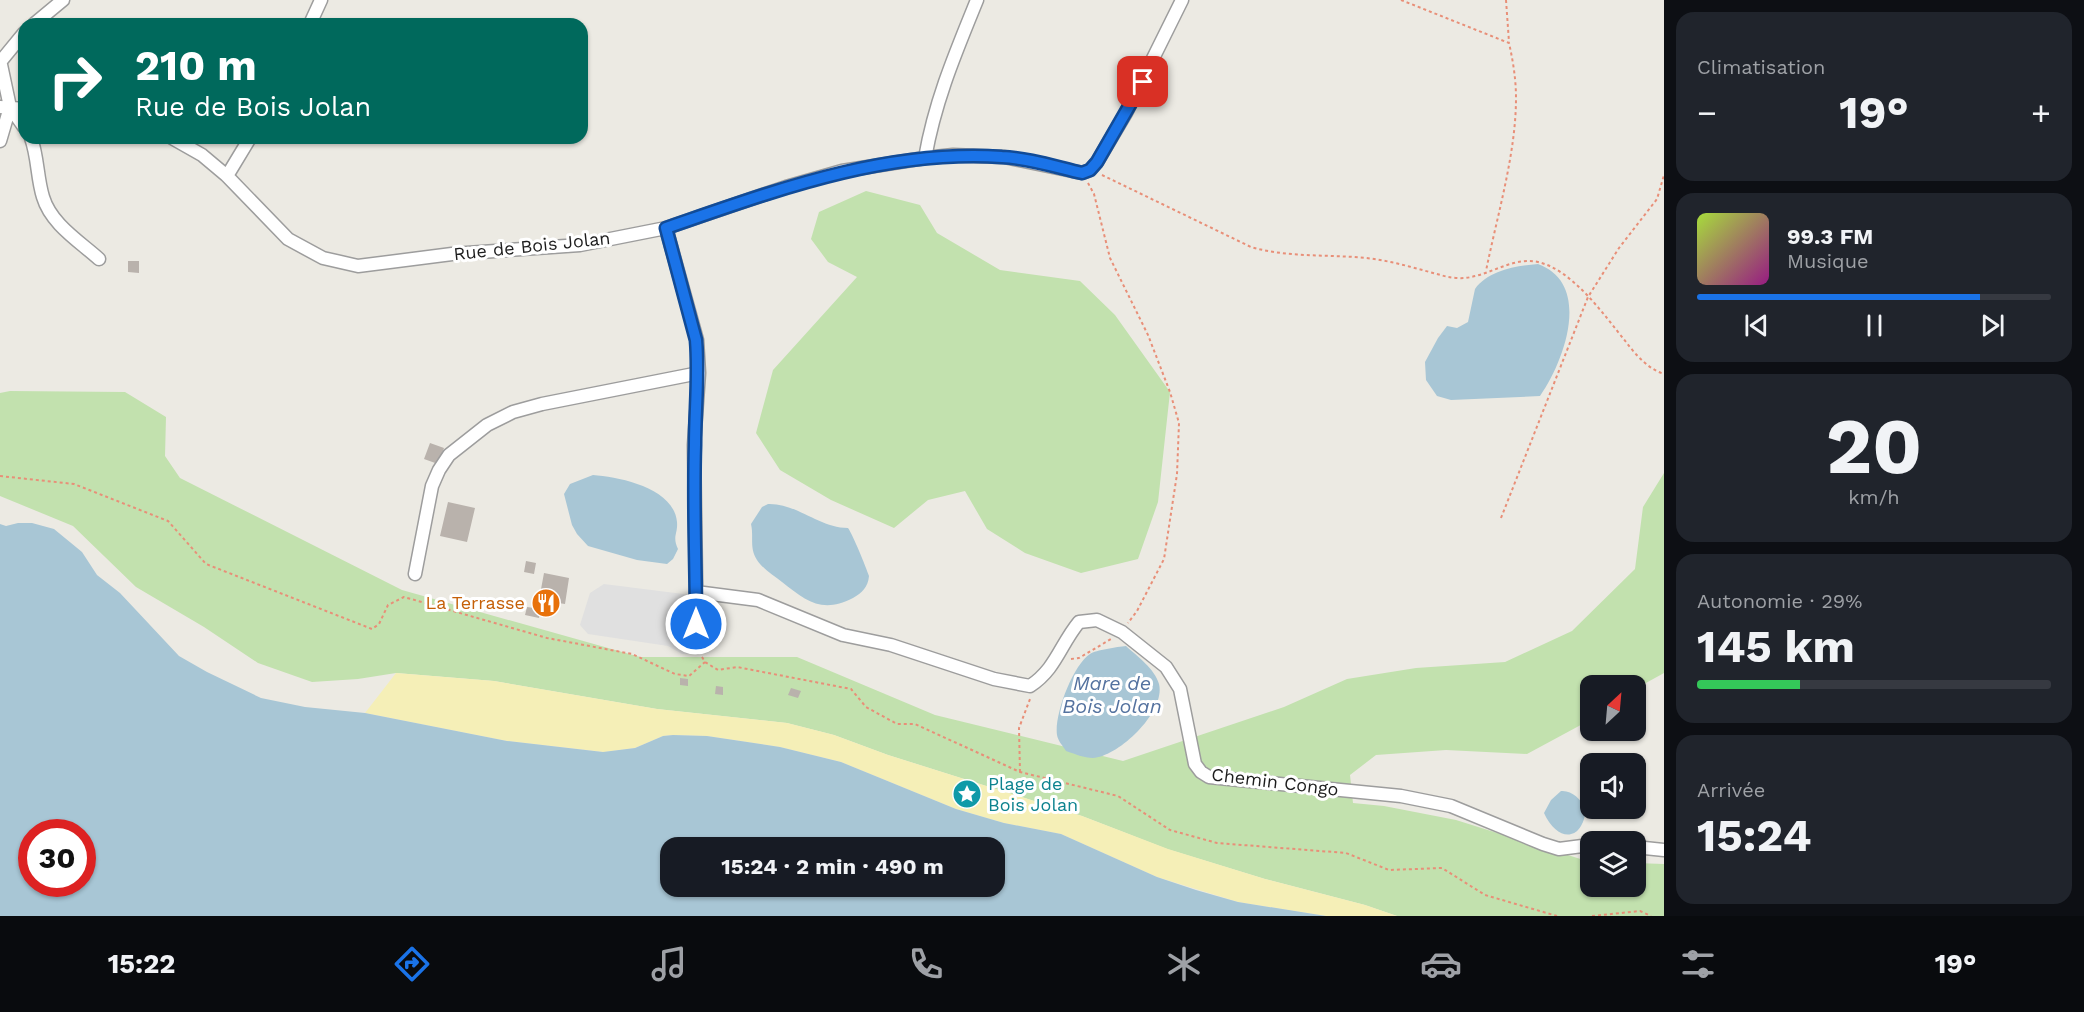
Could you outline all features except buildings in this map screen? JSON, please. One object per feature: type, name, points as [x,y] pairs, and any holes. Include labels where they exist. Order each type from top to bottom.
[{"type":"street","points":[[41,18],[63,0]]},
{"type":"street","points":[[313,18],[321,0]]},
{"type":"street","points":[[925,158],[931,123],[941,90],[977,0]]},
{"type":"street","points":[[1086,171],[1097,162],[1126,113],[1182,0]]},
{"type":"street","points":[[0,141],[5,107],[0,60],[18,40]]},
{"type":"street","points":[[5,107],[18,121]]},
{"type":"street","points":[[33,144],[40,187],[49,211],[56,221],[99,259]]},
{"type":"street","name":"Rue de Bois Jolan","points":[[183,144],[202,155],[227,176],[288,239],[323,258],[358,266],[452,254],[580,245],[666,228],[786,187],[842,171],[925,158],[953,155],[1004,157],[1086,171]]},
{"type":"street","points":[[227,176],[246,144]]},
{"type":"street","points":[[666,228],[696,340],[699,373],[694,446],[697,647]]},
{"type":"street","points":[[415,574],[432,486],[439,470],[449,455],[487,424],[513,412],[542,404],[699,373]]},
{"type":"street","points":[[696,592],[758,600],[843,634],[891,645],[994,679],[1030,686]]},
{"type":"street","name":"Chemin Congo","points":[[1030,686],[1042,678],[1056,661],[1065,639],[1078,622],[1097,620],[1122,632],[1166,667],[1180,689],[1195,764],[1209,777],[1401,796],[1451,806],[1559,849],[1580,846]]},
{"type":"street","points":[[1646,848],[1664,850]]},
{"type":"path","points":[[1401,0],[1509,43]]},
{"type":"path","points":[[1486,272],[1516,116],[1515,75],[1509,43],[1506,0]]},
{"type":"path","points":[[1086,171],[1251,247],[1283,255],[1368,258],[1448,277],[1468,278],[1520,262],[1541,263],[1569,279],[1588,297],[1639,357],[1646,364],[1664,374]]},
{"type":"path","points":[[1056,661],[1079,658],[1122,632],[1137,611],[1164,559],[1177,474],[1179,423],[1170,392],[1148,335],[1110,258],[1086,171]]},
{"type":"path","points":[[1501,518],[1588,297],[1619,248],[1657,199],[1664,175]]},
{"type":"path","points":[[0,476],[74,484],[168,521],[206,564],[372,629],[379,624],[388,605],[404,597],[547,638],[632,654],[675,674],[689,676],[705,662],[718,670],[737,667],[851,689],[866,707],[897,724],[915,724],[1020,772],[1118,796],[1170,830],[1217,843],[1346,853],[1389,870],[1442,868],[1485,895],[1557,916]]},
{"type":"path","points":[[1020,772],[1019,728],[1031,698],[1030,686]]},
{"type":"path","points":[[1592,916],[1640,910],[1652,916]]},
{"type":"green space","points":[[866,191],[920,205],[937,233],[1000,270],[1080,281],[1115,315],[1170,392],[1158,502],[1138,559],[1081,573],[1025,553],[987,529],[965,491],[928,500],[894,528],[831,500],[780,470],[756,433],[773,370],[857,277],[828,262],[811,239],[819,212]]},
{"type":"green space","points":[[10,391],[125,392],[166,417],[165,456],[180,478],[402,590],[640,657],[797,657],[935,715],[1123,761],[1284,707],[1347,679],[1416,668],[1505,662],[1572,631],[1635,569],[1643,507],[1664,473],[1664,673],[1646,683],[1646,675],[1580,675],[1580,725],[1527,754],[1446,750],[1376,755],[1350,775],[1353,803],[1384,806],[1456,820],[1580,859],[1580,897],[1646,897],[1646,863],[1664,864],[1664,916],[1397,916],[1167,849],[1082,816],[888,755],[834,735],[787,723],[657,709],[494,681],[396,673],[358,679],[312,682],[258,663],[204,627],[136,587],[73,526],[0,496],[0,393]]},
{"type":"sand","name":"Plage de Bois Jolan","points":[[396,673],[494,681],[657,709],[787,723],[834,735],[888,755],[1082,816],[1168,849],[1397,916],[1326,916],[1238,902],[1157,877],[1061,834],[1004,823],[956,809],[841,762],[780,747],[707,736],[673,735],[663,736],[635,748],[604,752],[507,741],[365,713]]},
{"type":"shaded area","points":[[604,584],[707,597],[708,653],[682,654],[668,646],[588,634],[580,625],[590,593]]},
{"type":"water","points":[[1538,264],[1555,274],[1565,288],[1569,306],[1569,325],[1558,364],[1540,396],[1451,400],[1437,396],[1426,380],[1425,362],[1447,326],[1457,328],[1468,322],[1475,289],[1495,273]]},
{"type":"water","points":[[593,475],[631,482],[656,493],[666,501],[674,510],[677,522],[675,538],[678,549],[673,559],[667,564],[637,560],[588,546],[572,525],[564,494],[570,484]]},
{"type":"water","points":[[768,504],[789,507],[827,524],[848,528],[869,576],[862,592],[842,603],[823,605],[807,600],[765,569],[753,551],[751,524],[762,507]]},
{"type":"water","points":[[32,523],[54,529],[82,552],[97,575],[120,593],[179,656],[261,698],[305,707],[365,713],[507,741],[603,752],[635,748],[663,736],[673,735],[707,736],[780,747],[841,762],[956,809],[1004,823],[1061,834],[1157,877],[1196,890],[1238,902],[1326,916],[0,916],[0,524],[6,526]]},
{"type":"water","name":"Mare de Bois Jolan","points":[[1126,646],[1145,663],[1157,678],[1159,695],[1155,707],[1148,719],[1127,742],[1103,756],[1090,758],[1066,751],[1058,737],[1058,715],[1077,668],[1090,654]]},
{"type":"water","points":[[1561,791],[1569,792],[1580,800],[1580,819],[1584,819],[1575,833],[1562,833],[1549,823],[1544,813],[1551,800]]},
{"type":"place","name":"La Terrasse","points":[[546,603]]},
{"type":"place","name":"Plage de Bois Jolan","points":[[967,794]]},
{"type":"route","points":[[696,624],[694,446],[698,357],[696,340],[666,228],[786,187],[842,171],[925,158],[953,155],[1004,157],[1082,173],[1090,170],[1097,162],[1143,82]]}]
